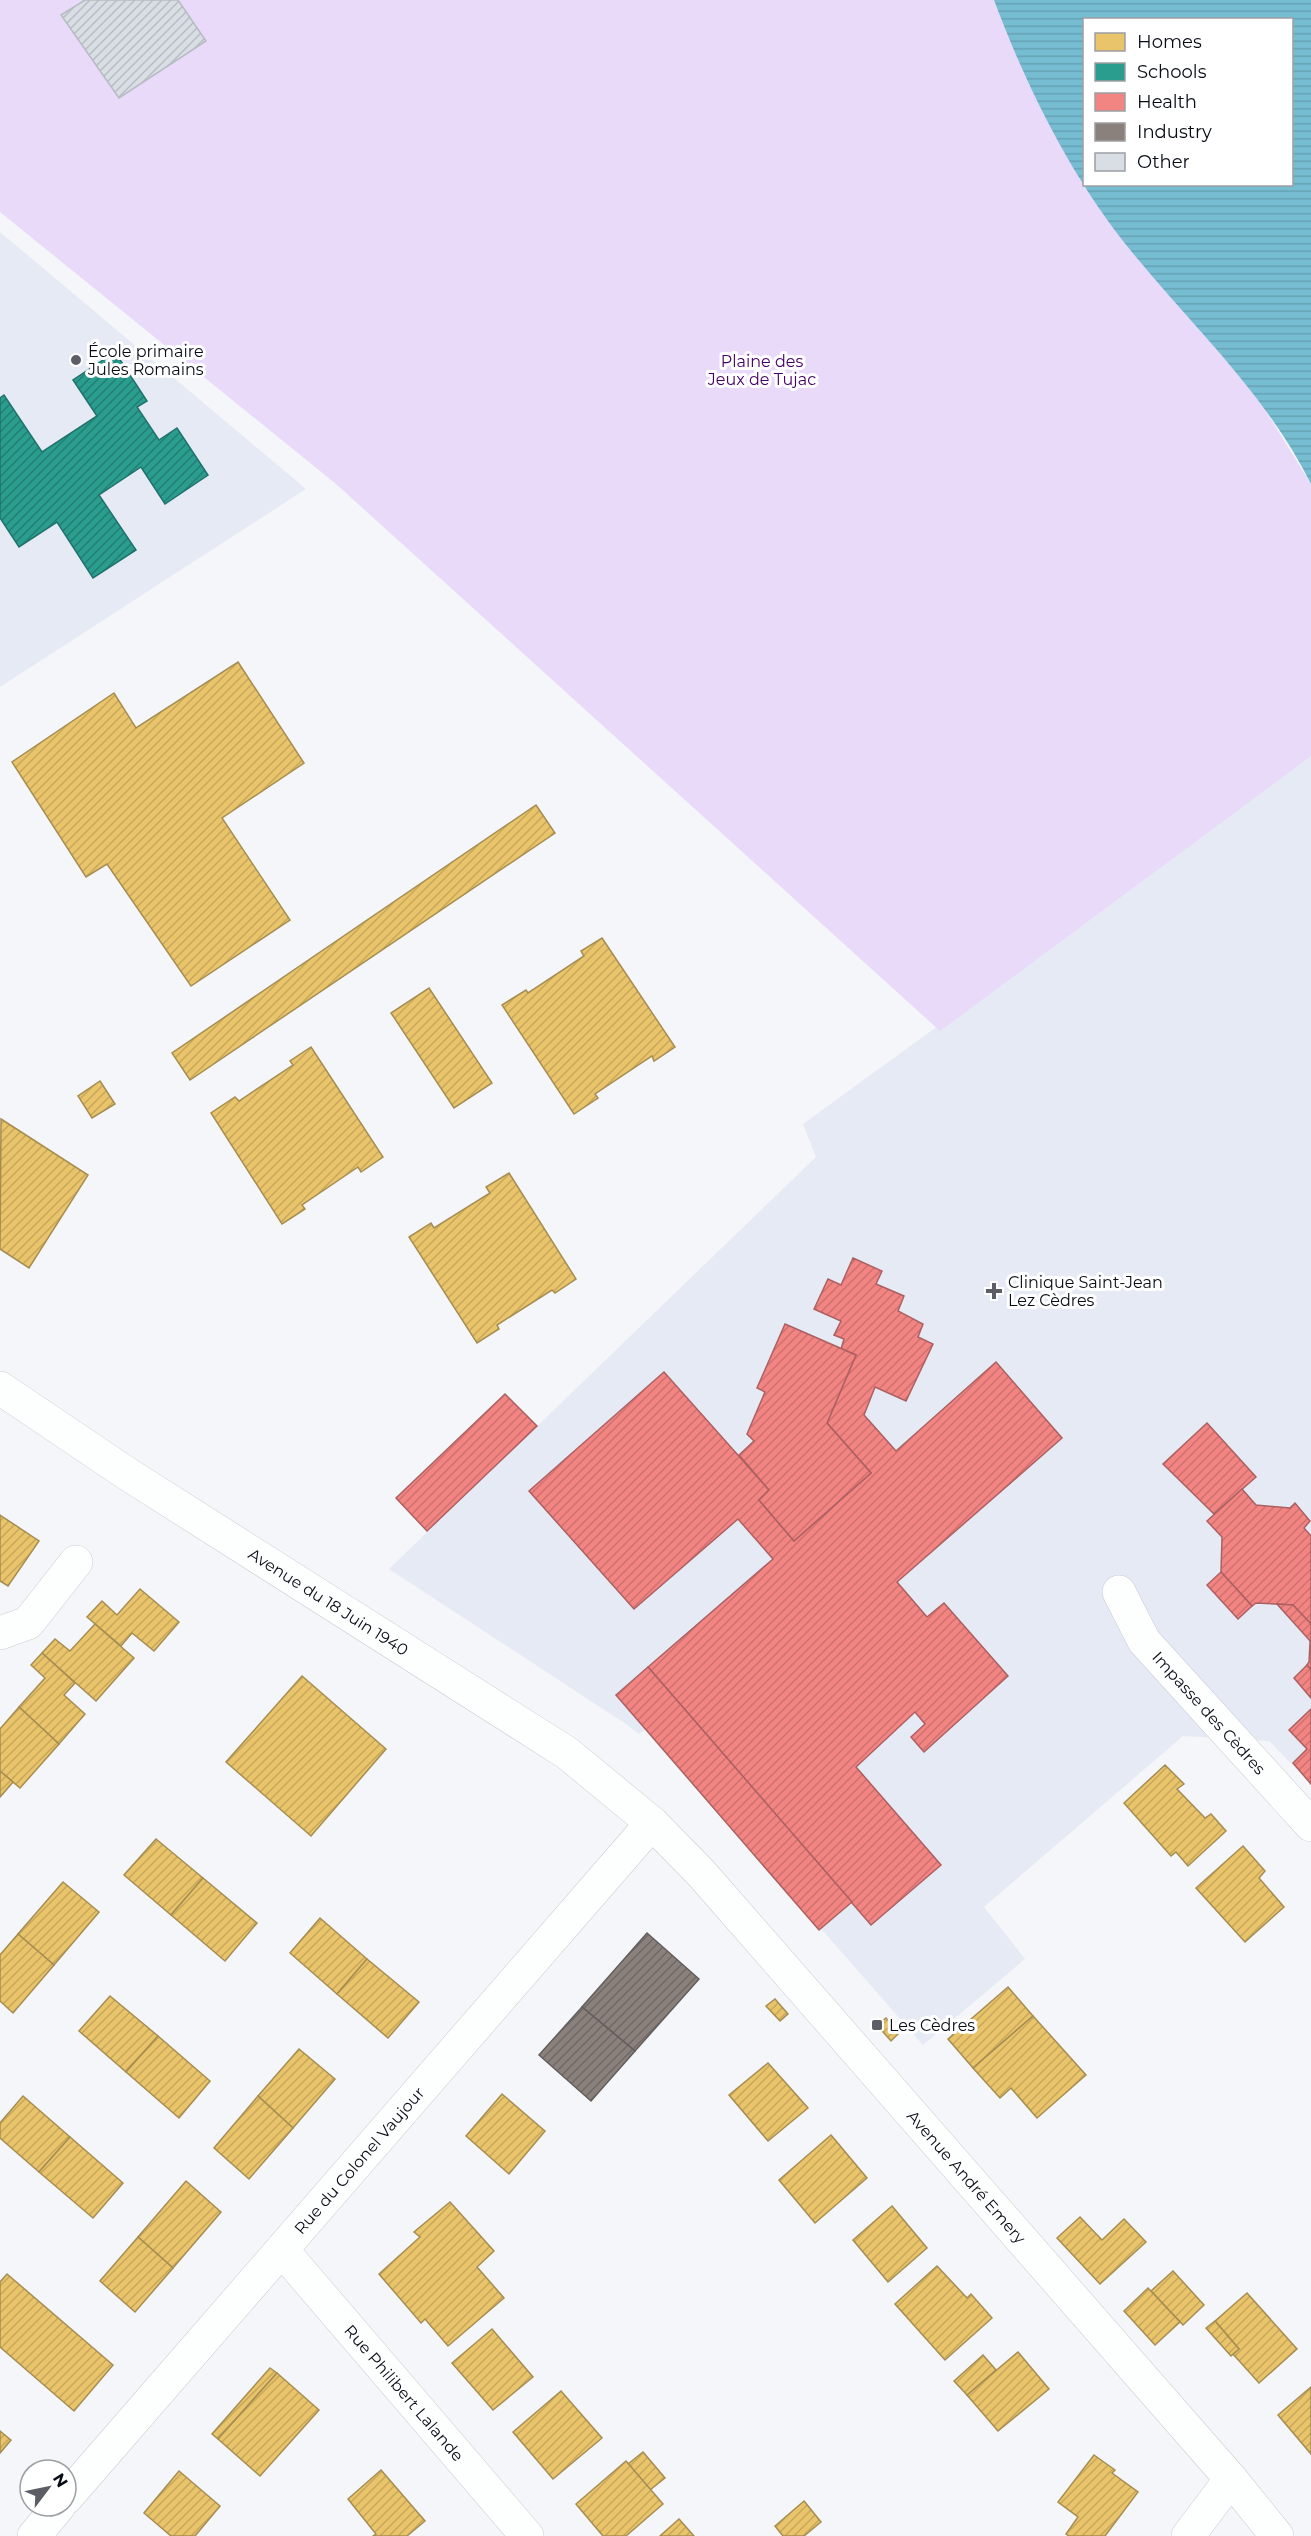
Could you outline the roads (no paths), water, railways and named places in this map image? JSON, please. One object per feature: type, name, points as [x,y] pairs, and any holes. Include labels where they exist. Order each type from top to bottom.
[{"type":"street","name":"Avenue du 18 Juin 1940","points":[[0,1388],[126,1473],[567,1753],[652,1823]]},
{"type":"street","points":[[0,1633],[28,1623],[76,1562]]},
{"type":"street","name":"Impasse des Cèdres","points":[[1119,1592],[1144,1641],[1311,1825]]},
{"type":"street","name":"Rue du Colonel Vaujour","points":[[78,2485],[652,1823]]},
{"type":"street","name":"Avenue André Emery","points":[[652,1823],[701,1873],[1231,2479],[1277,2536]]},
{"type":"street","name":"Rue Philibert Lalande","points":[[282,2250],[527,2536]]},
{"type":"street","points":[[1188,2536],[1231,2479]]},
{"type":"street","points":[[33,2536],[49,2518]]},
{"type":"water","points":[[994,0],[1311,0],[1311,484],[1273,421],[1251,391],[1131,251],[1084,186],[1293,186],[1293,18],[1083,18],[1083,184],[1052,131]]},
{"type":"place","name":"École primaire Jules Romains","points":[[76,360]]},
{"type":"place","name":"Clinique Saint-Jean Lez Cèdres","points":[[994,1291]]},
{"type":"place","name":"Les Cèdres","points":[[877,2025]]},
{"type":"park label","name":"Plaine des Jeux de Tujac","points":[[762,370]]}]
